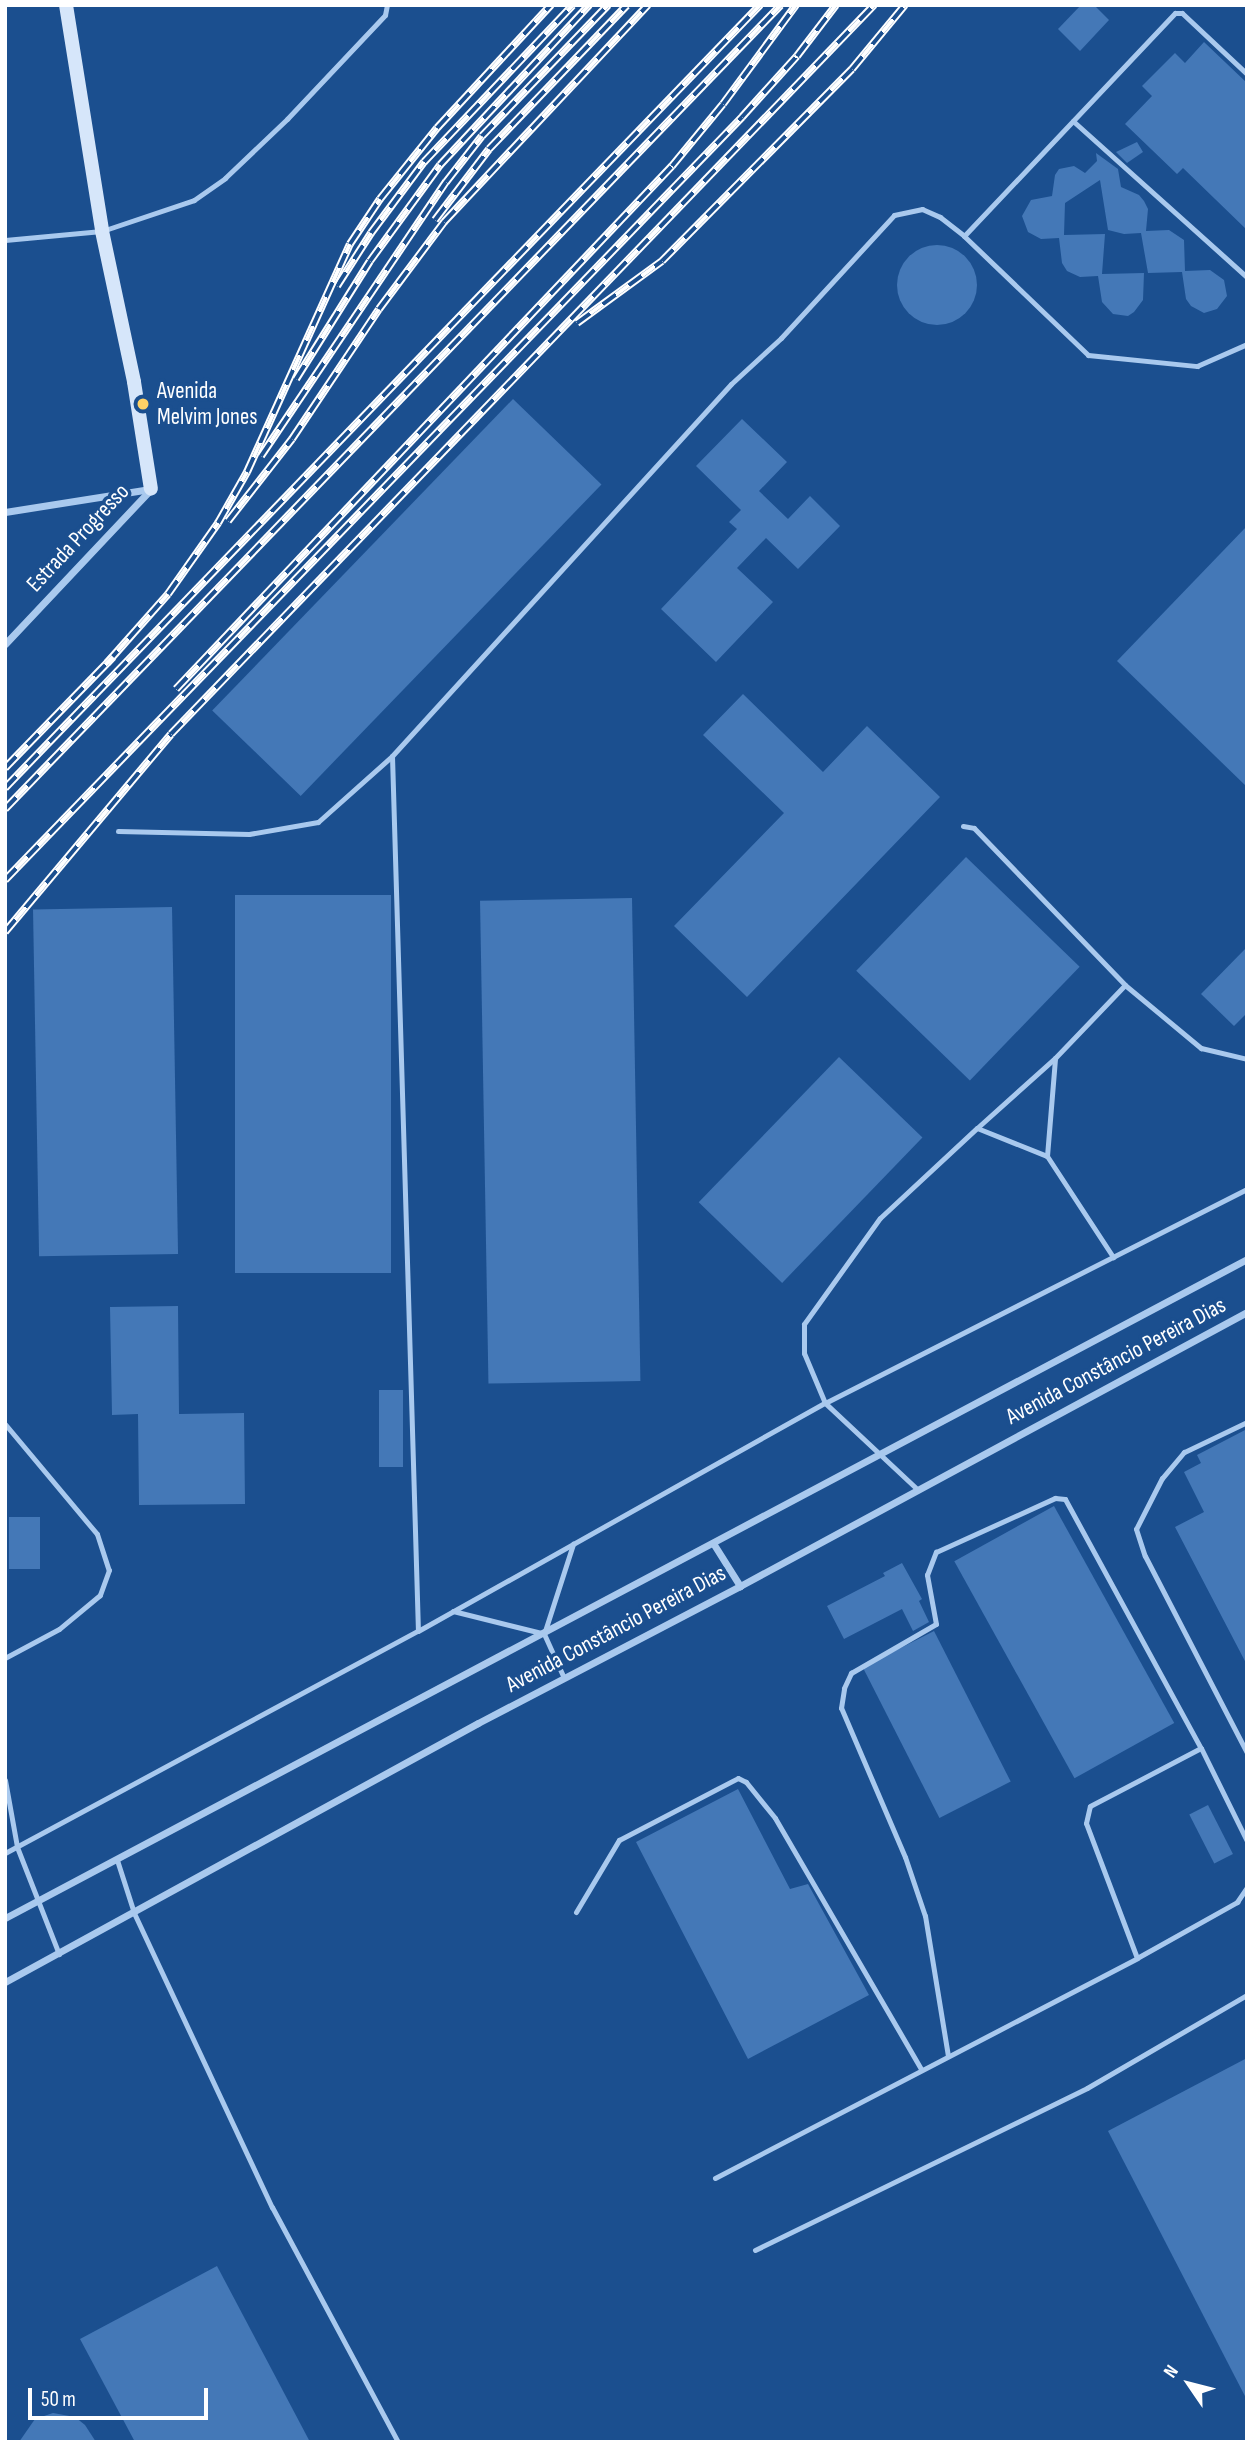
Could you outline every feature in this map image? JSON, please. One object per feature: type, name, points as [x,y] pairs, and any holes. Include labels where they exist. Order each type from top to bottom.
[{"type":"street","points":[[5,512],[151,489],[134,382],[102,231],[66,5]]},
{"type":"street","name":"Estrada Progresso","points":[[5,644],[151,489]]},
{"type":"street","name":"Avenida Constâncio Pereira Dias","points":[[5,1918],[1247,1259]]},
{"type":"street","name":"Avenida Constâncio Pereira Dias","points":[[5,1982],[1247,1312]]},
{"type":"street","points":[[713,1543],[740,1586]]},
{"type":"lane","points":[[5,240],[102,231],[194,200],[225,178],[385,15],[387,5]]},
{"type":"lane","points":[[964,236],[1175,13],[1182,13],[1247,74]]},
{"type":"lane","points":[[1073,121],[1247,277]]},
{"type":"lane","points":[[118,831],[249,834],[318,822],[392,756],[731,384],[789,330],[894,215],[922,209],[940,217],[964,236],[1088,355],[1197,366],[1247,344]]},
{"type":"lane","points":[[392,756],[418,1631]]},
{"type":"lane","points":[[963,826],[974,828],[1125,985],[1201,1048],[1247,1059]]},
{"type":"lane","points":[[916,1489],[825,1403],[804,1353],[804,1324],[880,1219],[1055,1058],[1125,985]]},
{"type":"lane","points":[[1048,1156],[1055,1058]]},
{"type":"lane","points":[[977,1128],[1048,1156],[1113,1257]]},
{"type":"lane","points":[[5,1853],[418,1631],[825,1403],[1247,1189]]},
{"type":"lane","points":[[1247,1422],[1184,1452],[1162,1478],[1136,1529],[1145,1556],[1247,1753]]},
{"type":"lane","points":[[5,1424],[97,1534],[109,1570],[100,1595],[59,1629],[5,1658]]},
{"type":"lane","points":[[948,2056],[925,1916],[905,1857],[841,1708],[844,1688],[851,1673],[936,1624],[927,1575],[936,1552],[1055,1498],[1065,1499],[1200,1748],[1247,1841]]},
{"type":"lane","points":[[565,1678],[544,1634],[573,1544]]},
{"type":"lane","points":[[453,1611],[544,1634]]},
{"type":"lane","points":[[1137,1958],[1086,1823],[1090,1806],[1200,1748]]},
{"type":"lane","points":[[576,1912],[619,1840],[738,1778],[746,1782],[775,1818],[921,2069]]},
{"type":"lane","points":[[5,1780],[17,1847],[59,1954]]},
{"type":"lane","points":[[117,1860],[134,1913],[272,2207],[398,2442]]},
{"type":"lane","points":[[715,2178],[1137,1958],[1237,1902],[1247,1887]]},
{"type":"lane","points":[[755,2249],[1087,2088],[1247,1995]]},
{"type":"building","points":[[1081,5],[1094,5],[1109,20],[1080,51],[1058,29]]},
{"type":"building","points":[[1204,42],[1247,83],[1247,230],[1183,168],[1177,174],[1125,124],[1152,96],[1142,86],[1175,53],[1185,63]]},
{"type":"building","points":[[1137,142],[1143,152],[1127,163],[1116,152]]},
{"type":"building","points":[[1096,153],[1118,169],[1121,187],[1139,195],[1144,201],[1148,209],[1146,231],[1169,230],[1184,240],[1185,271],[1210,270],[1224,280],[1227,296],[1217,309],[1204,313],[1191,306],[1186,299],[1182,272],[1148,273],[1141,233],[1124,234],[1108,230],[1100,180],[1065,203],[1064,235],[1105,234],[1102,274],[1144,273],[1143,300],[1134,312],[1128,316],[1113,314],[1102,302],[1098,276],[1080,277],[1067,271],[1062,263],[1059,238],[1041,239],[1028,232],[1022,216],[1031,200],[1052,196],[1055,175],[1059,169],[1074,166],[1085,173],[1097,161]]},
{"type":"building","points":[[929,245],[945,245],[966,256],[977,277],[977,293],[966,314],[945,325],[929,325],[915,319],[903,307],[897,293],[897,277],[903,263],[915,251]]},
{"type":"building","points":[[513,399],[601,484],[301,796],[212,710]]},
{"type":"building","points":[[742,419],[787,462],[759,491],[788,519],[810,496],[840,526],[798,569],[766,538],[737,568],[773,602],[716,662],[661,609],[737,529],[729,522],[741,510],[696,466]]},
{"type":"building","points":[[1247,526],[1247,787],[1117,661]]},
{"type":"building","points":[[743,694],[823,772],[867,726],[940,797],[747,997],[674,926],[784,813],[703,735]]},
{"type":"building","points":[[966,857],[1080,967],[970,1080],[856,971]]},
{"type":"building","points":[[235,895],[391,895],[391,1273],[235,1273]]},
{"type":"building","points":[[632,898],[640,1381],[488,1384],[480,901]]},
{"type":"building","points":[[172,907],[178,1254],[39,1256],[33,909]]},
{"type":"building","points":[[1247,947],[1247,1013],[1234,1026],[1201,994]]},
{"type":"building","points":[[839,1057],[922,1138],[782,1283],[699,1202]]},
{"type":"building","points":[[178,1306],[179,1414],[244,1413],[245,1504],[139,1505],[138,1414],[112,1415],[110,1307]]},
{"type":"building","points":[[379,1390],[403,1390],[403,1467],[379,1467]]},
{"type":"building","points":[[1247,1429],[1247,1665],[1175,1527],[1204,1512],[1184,1472],[1201,1463],[1197,1455]]},
{"type":"building","points":[[1054,1506],[1174,1723],[1075,1778],[954,1561]]},
{"type":"building","points":[[9,1517],[40,1517],[40,1569],[9,1569]]},
{"type":"building","points":[[902,1563],[922,1599],[919,1601],[929,1622],[913,1631],[902,1609],[844,1639],[827,1606],[885,1576],[883,1573]]},
{"type":"building","points":[[934,1631],[1011,1782],[939,1818],[863,1667]]},
{"type":"building","points":[[738,1789],[790,1889],[808,1884],[869,1995],[748,2059],[636,1842]]},
{"type":"building","points":[[1208,1805],[1233,1854],[1214,1864],[1189,1815]]},
{"type":"building","points":[[1247,2058],[1247,2400],[1108,2131]]},
{"type":"building","points":[[217,2266],[310,2442],[135,2442],[80,2339]]},
{"type":"building","points":[[53,2413],[75,2417],[85,2425],[96,2442],[19,2442],[35,2419]]},
{"type":"railway","points":[[107,663],[168,594],[218,523],[247,472],[350,244],[380,199],[437,128],[551,5]]},
{"type":"railway","points":[[337,286],[371,233],[424,162],[573,5]]},
{"type":"railway","points":[[296,379],[370,261],[440,165],[589,5]]},
{"type":"railway","points":[[261,456],[446,182],[482,136],[608,5]]},
{"type":"railway","points":[[435,220],[489,149],[627,5]]},
{"type":"railway","points":[[228,521],[292,439],[379,309],[444,222],[648,5]]},
{"type":"railway","points":[[5,788],[760,5]]},
{"type":"railway","points":[[5,809],[781,5]]},
{"type":"railway","points":[[176,689],[672,166],[723,104],[796,5]]},
{"type":"railway","points":[[5,880],[742,117],[797,56],[836,5]]},
{"type":"railway","points":[[5,932],[171,734],[874,5]]},
{"type":"railway","points":[[577,323],[662,261],[852,69],[905,5]]},
{"type":"railway","points":[[5,768],[113,657]]},
{"type":"place","name":"Avenida Melvim Jones","points":[[143,404]]}]
